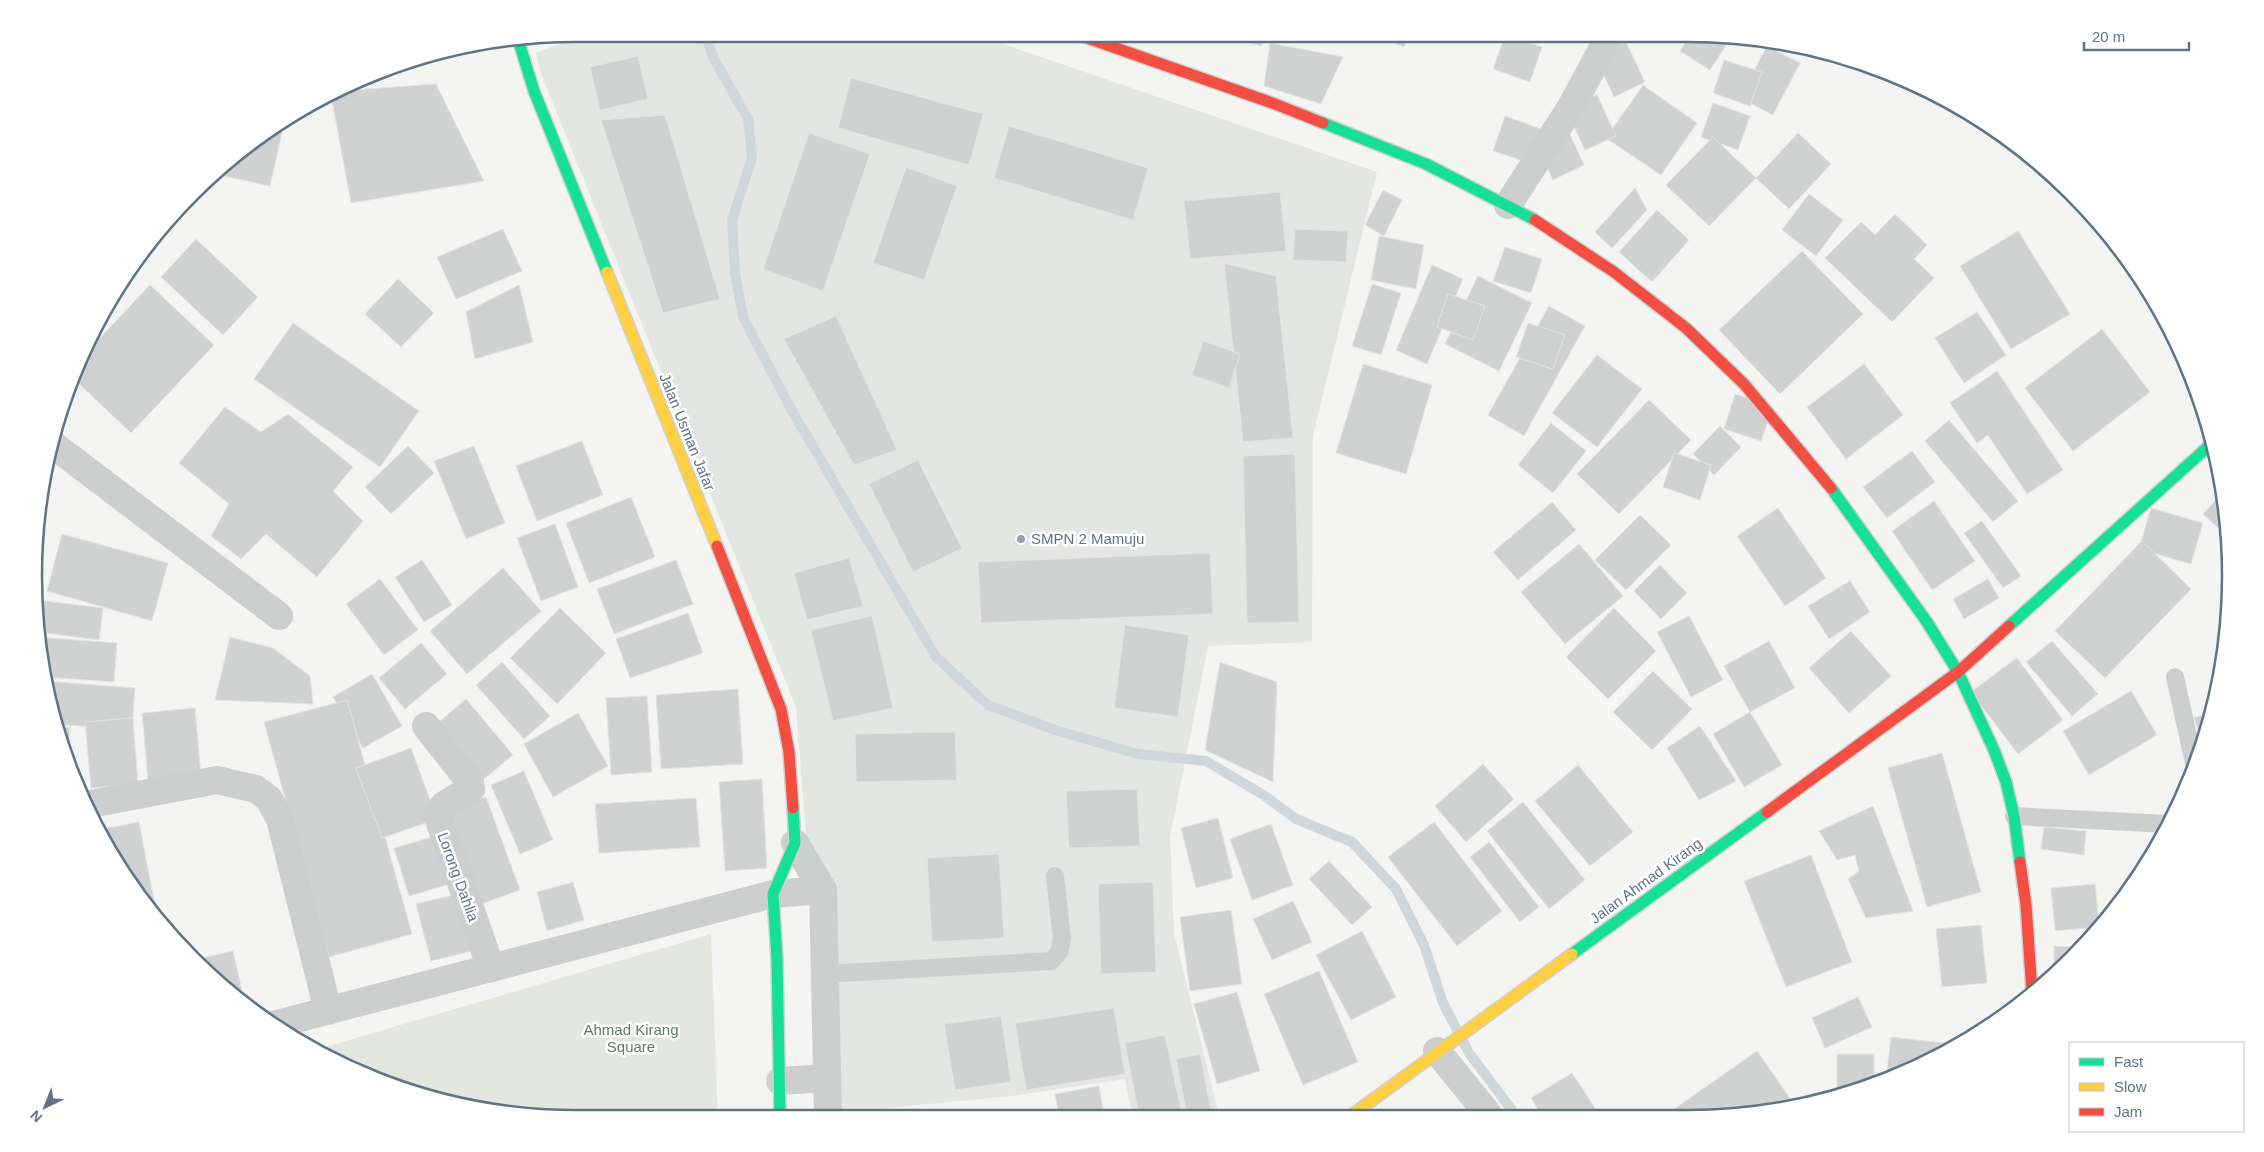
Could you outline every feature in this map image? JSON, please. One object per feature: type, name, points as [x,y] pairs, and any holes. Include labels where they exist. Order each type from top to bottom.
[{"type":"street","points":[[1099,42],[1275,104],[1426,164],[1528,214],[1614,272],[1686,328],[1744,384],[1829,484],[1928,622],[1958,672],[1994,750],[2006,782],[2014,816],[2026,905],[2031,984]]},
{"type":"street","points":[[1508,205],[1571,108],[1606,42]]},
{"type":"street","name":"Jalan Usman Jafar","points":[[520,46],[534,91],[781,709],[789,752],[795,843]]},
{"type":"street","points":[[58,449],[278,616]]},
{"type":"street","name":"Jalan Ahmad Kirang","points":[[1356,1110],[1958,672],[2206,449]]},
{"type":"street","name":"Lorong Dahlia","points":[[426,726],[470,782],[470,789],[444,805],[437,814],[491,968]]},
{"type":"street","points":[[94,803],[217,780],[256,789],[269,799],[280,819],[328,1011]]},
{"type":"street","points":[[795,843],[824,890],[828,1110]]},
{"type":"street","points":[[780,1110],[777,959],[773,894],[795,843]]},
{"type":"street","points":[[284,1022],[773,894],[824,890]]},
{"type":"street","points":[[1441,1048],[1485,1110]]},
{"type":"street","points":[[780,1081],[827,1078]]},
{"type":"lane","points":[[2176,677],[2192,751]]},
{"type":"lane","points":[[2014,816],[2160,824]]},
{"type":"lane","points":[[825,974],[1051,961],[1059,952],[1062,939],[1055,876]]},
{"type":"shaded area","name":"SMPN 2 Mamuju","points":[[576,42],[997,42],[1377,172],[1313,436],[1312,642],[1208,646],[1170,837],[1174,933],[1218,1110],[1131,1110],[1125,1079],[1011,1096],[868,1110],[837,1110],[806,835],[796,707],[540,71],[536,53],[564,43]]},
{"type":"green space","name":"Ahmad Kirang Square","points":[[711,934],[718,1110],[576,1110],[506,1105],[438,1091],[405,1081],[372,1069],[326,1047]]},
{"type":"building","points":[[1247,42],[1262,42],[1261,46]]},
{"type":"building","points":[[1392,42],[1406,42],[1404,47]]},
{"type":"building","points":[[1503,42],[1527,42],[1542,47],[1530,82],[1493,69]]},
{"type":"building","points":[[1626,42],[1645,82],[1614,97],[1595,56]]},
{"type":"building","points":[[1686,42],[1727,44],[1710,70],[1680,51]]},
{"type":"building","points":[[1270,43],[1343,57],[1321,104],[1264,86]]},
{"type":"building","points":[[1766,48],[1775,50],[1800,63],[1773,115],[1740,98]]},
{"type":"building","points":[[638,56],[648,99],[600,110],[590,67]]},
{"type":"building","points":[[1724,60],[1762,72],[1750,106],[1713,93]]},
{"type":"building","points":[[851,78],[983,114],[969,165],[838,128]]},
{"type":"building","points":[[436,84],[484,181],[351,203],[332,102],[358,90]]},
{"type":"building","points":[[1643,85],[1697,123],[1661,175],[1606,138]]},
{"type":"building","points":[[1597,95],[1616,136],[1585,150],[1566,109]]},
{"type":"building","points":[[1713,103],[1750,116],[1738,150],[1701,137]]},
{"type":"building","points":[[665,115],[720,299],[663,313],[601,120]]},
{"type":"building","points":[[1505,116],[1541,129],[1530,163],[1493,151]]},
{"type":"building","points":[[1565,124],[1584,165],[1553,180],[1534,139]]},
{"type":"building","points":[[1009,126],[1148,168],[1133,220],[994,178]]},
{"type":"building","points":[[282,130],[270,186],[223,176]]},
{"type":"building","points":[[809,133],[870,154],[823,291],[763,269]]},
{"type":"building","points":[[1798,133],[1831,164],[1789,209],[1756,178]]},
{"type":"building","points":[[1713,137],[1756,178],[1709,226],[1666,185]]},
{"type":"building","points":[[906,167],[957,186],[924,280],[873,263]]},
{"type":"building","points":[[1635,188],[1647,210],[1612,248],[1595,232]]},
{"type":"building","points":[[1383,190],[1402,200],[1384,236],[1365,225]]},
{"type":"building","points":[[1280,192],[1286,251],[1190,259],[1184,201]]},
{"type":"building","points":[[1809,194],[1843,220],[1816,256],[1782,230]]},
{"type":"building","points":[[1657,210],[1689,240],[1652,282],[1619,252]]},
{"type":"building","points":[[1895,214],[1927,245],[1914,259],[1934,278],[1892,322],[1825,258],[1861,222],[1875,235]]},
{"type":"building","points":[[503,229],[522,271],[456,299],[437,257]]},
{"type":"building","points":[[1295,229],[1348,231],[1346,262],[1293,260]]},
{"type":"building","points":[[2018,231],[2070,314],[2011,349],[1960,266]]},
{"type":"building","points":[[1379,236],[1424,245],[1416,289],[1371,280]]},
{"type":"building","points":[[196,239],[258,297],[223,335],[161,277]]},
{"type":"building","points":[[1505,247],[1542,259],[1531,293],[1493,281]]},
{"type":"building","points":[[1802,251],[1863,314],[1780,394],[1719,330]]},
{"type":"building","points":[[1224,263],[1276,276],[1293,438],[1243,442]]},
{"type":"building","points":[[1432,265],[1463,279],[1427,364],[1396,350]]},
{"type":"building","points":[[1478,276],[1532,303],[1499,371],[1445,344]]},
{"type":"building","points":[[398,279],[434,313],[401,347],[365,314]]},
{"type":"building","points":[[1372,284],[1401,293],[1381,355],[1352,346]]},
{"type":"building","points":[[150,285],[214,345],[131,433],[79,383],[98,340]]},
{"type":"building","points":[[519,285],[533,342],[475,359],[466,312]]},
{"type":"building","points":[[1448,294],[1485,306],[1473,340],[1437,327]]},
{"type":"building","points":[[1549,306],[1585,326],[1524,436],[1488,415]]},
{"type":"building","points":[[1977,312],[2006,355],[1964,383],[1935,338]]},
{"type":"building","points":[[836,316],[897,450],[854,465],[784,339]]},
{"type":"building","points":[[293,323],[419,411],[380,467],[254,379]]},
{"type":"building","points":[[1528,323],[1565,335],[1553,369],[1516,357]]},
{"type":"building","points":[[2102,329],[2150,392],[2073,451],[2025,388]]},
{"type":"building","points":[[1203,341],[1240,354],[1229,388],[1192,375]]},
{"type":"building","points":[[1597,355],[1642,389],[1597,447],[1552,413]]},
{"type":"building","points":[[1363,364],[1432,385],[1406,474],[1336,453]]},
{"type":"building","points":[[1864,364],[1903,415],[1846,459],[1807,407]]},
{"type":"building","points":[[1997,371],[2063,470],[2027,494],[1988,435],[1977,443],[1950,403]]},
{"type":"building","points":[[1735,394],[1773,407],[1761,441],[1724,429]]},
{"type":"building","points":[[1649,400],[1691,440],[1619,514],[1577,474]]},
{"type":"building","points":[[225,407],[261,432],[288,414],[353,467],[333,491],[363,521],[317,577],[266,534],[241,559],[211,536],[229,504],[179,463]]},
{"type":"building","points":[[1949,420],[2018,501],[1993,522],[1925,441]]},
{"type":"building","points":[[1551,423],[1586,451],[1553,493],[1518,465]]},
{"type":"building","points":[[1720,426],[1741,447],[1714,475],[1693,454]]},
{"type":"building","points":[[582,441],[603,495],[537,521],[516,466]]},
{"type":"building","points":[[408,446],[434,473],[391,514],[365,487]]},
{"type":"building","points":[[474,446],[505,523],[466,539],[434,461]]},
{"type":"building","points":[[1912,451],[1935,482],[1887,518],[1863,487]]},
{"type":"building","points":[[1674,453],[1711,465],[1700,500],[1663,487]]},
{"type":"building","points":[[1295,454],[1299,622],[1247,623],[1243,456]]},
{"type":"building","points":[[918,460],[962,548],[913,572],[869,484]]},
{"type":"building","points":[[631,497],[655,557],[589,583],[566,523]]},
{"type":"building","points":[[2216,500],[2219,529],[2203,514]]},
{"type":"building","points":[[1934,501],[1975,561],[1932,590],[1892,531]]},
{"type":"building","points":[[1552,502],[1576,530],[1518,580],[1493,552]]},
{"type":"building","points":[[1778,508],[1826,578],[1785,606],[1737,536]]},
{"type":"building","points":[[2151,508],[2203,523],[2191,564],[2139,549]]},
{"type":"building","points":[[1640,515],[1671,545],[1626,590],[1595,560]]},
{"type":"building","points":[[1982,521],[2021,576],[2003,588],[1964,533]]},
{"type":"building","points":[[555,524],[578,587],[541,601],[517,538]]},
{"type":"building","points":[[62,534],[168,563],[152,621],[47,591]]},
{"type":"building","points":[[2142,541],[2191,589],[2105,678],[2055,631]]},
{"type":"building","points":[[1579,544],[1623,596],[1565,644],[1521,592]]},
{"type":"building","points":[[1210,553],[1213,614],[981,623],[978,562]]},
{"type":"building","points":[[849,558],[863,606],[807,620],[794,573]]},
{"type":"building","points":[[422,560],[452,605],[424,622],[395,577]]},
{"type":"building","points":[[676,560],[693,604],[614,634],[597,589]]},
{"type":"building","points":[[1660,565],[1687,593],[1661,619],[1634,591]]},
{"type":"building","points":[[503,568],[541,611],[467,674],[430,631]]},
{"type":"building","points":[[380,579],[418,630],[384,655],[346,604]]},
{"type":"building","points":[[1988,579],[1999,598],[1964,619],[1953,599]]},
{"type":"building","points":[[1850,581],[1870,612],[1829,639],[1808,606]]},
{"type":"building","points":[[43,601],[103,608],[99,640],[46,633]]},
{"type":"building","points":[[560,608],[606,653],[557,704],[510,658]]},
{"type":"building","points":[[1614,608],[1656,651],[1608,699],[1566,657]]},
{"type":"building","points":[[688,613],[703,653],[630,678],[616,639]]},
{"type":"building","points":[[872,616],[893,708],[833,721],[811,630]]},
{"type":"building","points":[[1689,616],[1723,680],[1691,697],[1657,632]]},
{"type":"building","points":[[1125,625],[1189,635],[1178,717],[1114,708]]},
{"type":"building","points":[[1851,631],[1891,676],[1849,713],[1809,668]]},
{"type":"building","points":[[230,637],[273,648],[310,676],[313,704],[215,700]]},
{"type":"building","points":[[46,638],[117,643],[114,682],[53,678]]},
{"type":"building","points":[[1769,641],[1795,688],[1750,712],[1724,666]]},
{"type":"building","points":[[2052,641],[2098,694],[2072,716],[2026,662]]},
{"type":"building","points":[[421,643],[447,674],[405,709],[379,678]]},
{"type":"building","points":[[2017,658],[2063,720],[2018,754],[1971,692]]},
{"type":"building","points":[[502,662],[550,716],[524,739],[476,685]]},
{"type":"building","points":[[1220,662],[1277,682],[1273,782],[1205,750]]},
{"type":"building","points":[[1653,671],[1692,709],[1652,750],[1613,712]]},
{"type":"building","points":[[372,674],[402,726],[363,748],[333,697]]},
{"type":"building","points":[[53,682],[135,688],[132,730],[64,725]]},
{"type":"building","points":[[738,689],[743,764],[661,769],[656,695]]},
{"type":"building","points":[[2131,691],[2157,735],[2089,775],[2063,731]]},
{"type":"building","points":[[647,696],[652,772],[611,775],[606,698]]},
{"type":"building","points":[[466,699],[513,755],[478,784],[431,729]]},
{"type":"building","points":[[347,700],[412,934],[329,957],[264,722]]},
{"type":"building","points":[[195,708],[201,776],[148,781],[142,713]]},
{"type":"building","points":[[1750,712],[1782,765],[1744,787],[1713,734]]},
{"type":"building","points":[[578,713],[608,766],[553,797],[524,744]]},
{"type":"building","points":[[2203,715],[2198,730],[2194,718]]},
{"type":"building","points":[[133,718],[138,784],[91,788],[85,722]]},
{"type":"building","points":[[1700,726],[1736,781],[1699,800],[1667,748]]},
{"type":"building","points":[[65,727],[69,727],[71,746]]},
{"type":"building","points":[[955,732],[957,780],[856,782],[855,734]]},
{"type":"building","points":[[411,748],[437,819],[382,838],[356,768]]},
{"type":"building","points":[[1942,753],[1981,892],[1927,907],[1888,768]]},
{"type":"building","points":[[1483,764],[1514,799],[1466,842],[1435,806]]},
{"type":"building","points":[[1578,765],[1633,832],[1590,866],[1535,801]]},
{"type":"building","points":[[524,771],[553,840],[520,854],[491,785]]},
{"type":"building","points":[[762,779],[767,868],[725,871],[719,782]]},
{"type":"building","points":[[1137,789],[1140,846],[1069,848],[1066,791]]},
{"type":"building","points":[[486,797],[520,890],[473,907],[439,814]]},
{"type":"building","points":[[696,798],[700,847],[599,853],[595,804]]},
{"type":"building","points":[[1523,802],[1585,880],[1549,909],[1487,831]]},
{"type":"building","points":[[1873,806],[1913,911],[1866,918],[1848,879],[1859,871],[1855,855],[1837,860],[1819,831]]},
{"type":"building","points":[[1218,818],[1233,878],[1196,888],[1181,828]]},
{"type":"building","points":[[139,822],[154,903],[132,872],[106,828]]},
{"type":"building","points":[[1434,822],[1502,911],[1457,946],[1388,857]]},
{"type":"building","points":[[1271,824],[1293,885],[1252,900],[1230,839]]},
{"type":"building","points":[[2044,827],[2086,831],[2084,855],[2041,849]]},
{"type":"building","points":[[436,836],[450,884],[409,896],[394,848]]},
{"type":"building","points":[[1489,842],[1539,907],[1520,922],[1470,857]]},
{"type":"building","points":[[999,854],[1004,938],[932,942],[927,858]]},
{"type":"building","points":[[1811,855],[1852,962],[1786,987],[1744,881]]},
{"type":"building","points":[[1329,861],[1372,907],[1352,925],[1309,879]]},
{"type":"building","points":[[573,882],[584,920],[547,931],[537,892]]},
{"type":"building","points":[[1153,882],[1156,972],[1101,974],[1098,884]]},
{"type":"building","points":[[2095,884],[2098,917],[2089,928],[2055,931],[2051,888]]},
{"type":"building","points":[[458,894],[472,951],[431,961],[416,904]]},
{"type":"building","points":[[1293,901],[1312,942],[1272,960],[1253,919]]},
{"type":"building","points":[[1231,910],[1242,984],[1190,991],[1180,917]]},
{"type":"building","points":[[1981,925],[1987,983],[1942,987],[1936,929]]},
{"type":"building","points":[[1362,931],[1396,997],[1351,1020],[1316,955]]},
{"type":"building","points":[[2054,946],[2071,947],[2065,953],[2054,964]]},
{"type":"building","points":[[233,951],[242,991],[224,977],[204,958]]},
{"type":"building","points":[[1319,971],[1358,1062],[1303,1085],[1264,994]]},
{"type":"building","points":[[1237,992],[1260,1071],[1217,1084],[1194,1004]]},
{"type":"building","points":[[1858,997],[1872,1027],[1825,1048],[1812,1018]]},
{"type":"building","points":[[1114,1008],[1125,1074],[1026,1090],[1015,1023]]},
{"type":"building","points":[[1001,1016],[1011,1082],[955,1090],[944,1024]]},
{"type":"building","points":[[1165,1035],[1181,1110],[1138,1110],[1125,1043]]},
{"type":"building","points":[[1891,1037],[1945,1043],[1924,1054],[1887,1071]]},
{"type":"building","points":[[1757,1051],[1791,1099],[1758,1105],[1673,1110]]},
{"type":"building","points":[[1200,1054],[1211,1110],[1186,1110],[1176,1059]]},
{"type":"building","points":[[1837,1054],[1874,1054],[1874,1076],[1837,1088]]},
{"type":"building","points":[[1572,1073],[1596,1110],[1538,1110],[1531,1098]]},
{"type":"building","points":[[1099,1086],[1103,1110],[1058,1110],[1055,1094]]},
{"type":"waterway","points":[[708,42],[714,59],[748,119],[752,158],[732,220],[735,272],[743,317],[791,409],[936,657],[988,705],[1055,730],[1138,754],[1206,761],[1265,796],[1296,819],[1352,842],[1396,889],[1424,945],[1443,1003],[1469,1053],[1512,1110]]},
{"type":"traffic: fast","points":[[520,46],[534,91],[607,272]]},
{"type":"traffic: fast","points":[[1323,123],[1426,164],[1535,220]]},
{"type":"traffic: fast","points":[[2009,626],[2206,449]]},
{"type":"traffic: fast","points":[[1831,488],[1927,622],[1958,672],[1994,750],[2006,782],[2014,816],[2020,862]]},
{"type":"traffic: fast","points":[[780,1110],[777,959],[773,894],[795,843],[793,808]]},
{"type":"traffic: fast","points":[[1572,954],[1767,812]]},
{"type":"traffic: slow","points":[[607,272],[717,546]]},
{"type":"traffic: slow","points":[[1359,1110],[1572,954]]},
{"type":"traffic: jam","points":[[1099,42],[1275,104],[1323,123]]},
{"type":"traffic: jam","points":[[1535,220],[1614,272],[1686,328],[1744,384],[1831,488]]},
{"type":"traffic: jam","points":[[717,546],[781,709],[789,752],[793,808]]},
{"type":"traffic: jam","points":[[1767,812],[1958,672],[2009,626]]},
{"type":"traffic: jam","points":[[2020,862],[2026,905],[2031,984]]},
{"type":"place","name":"SMPN 2 Mamuju","points":[[1021,539]]}]
